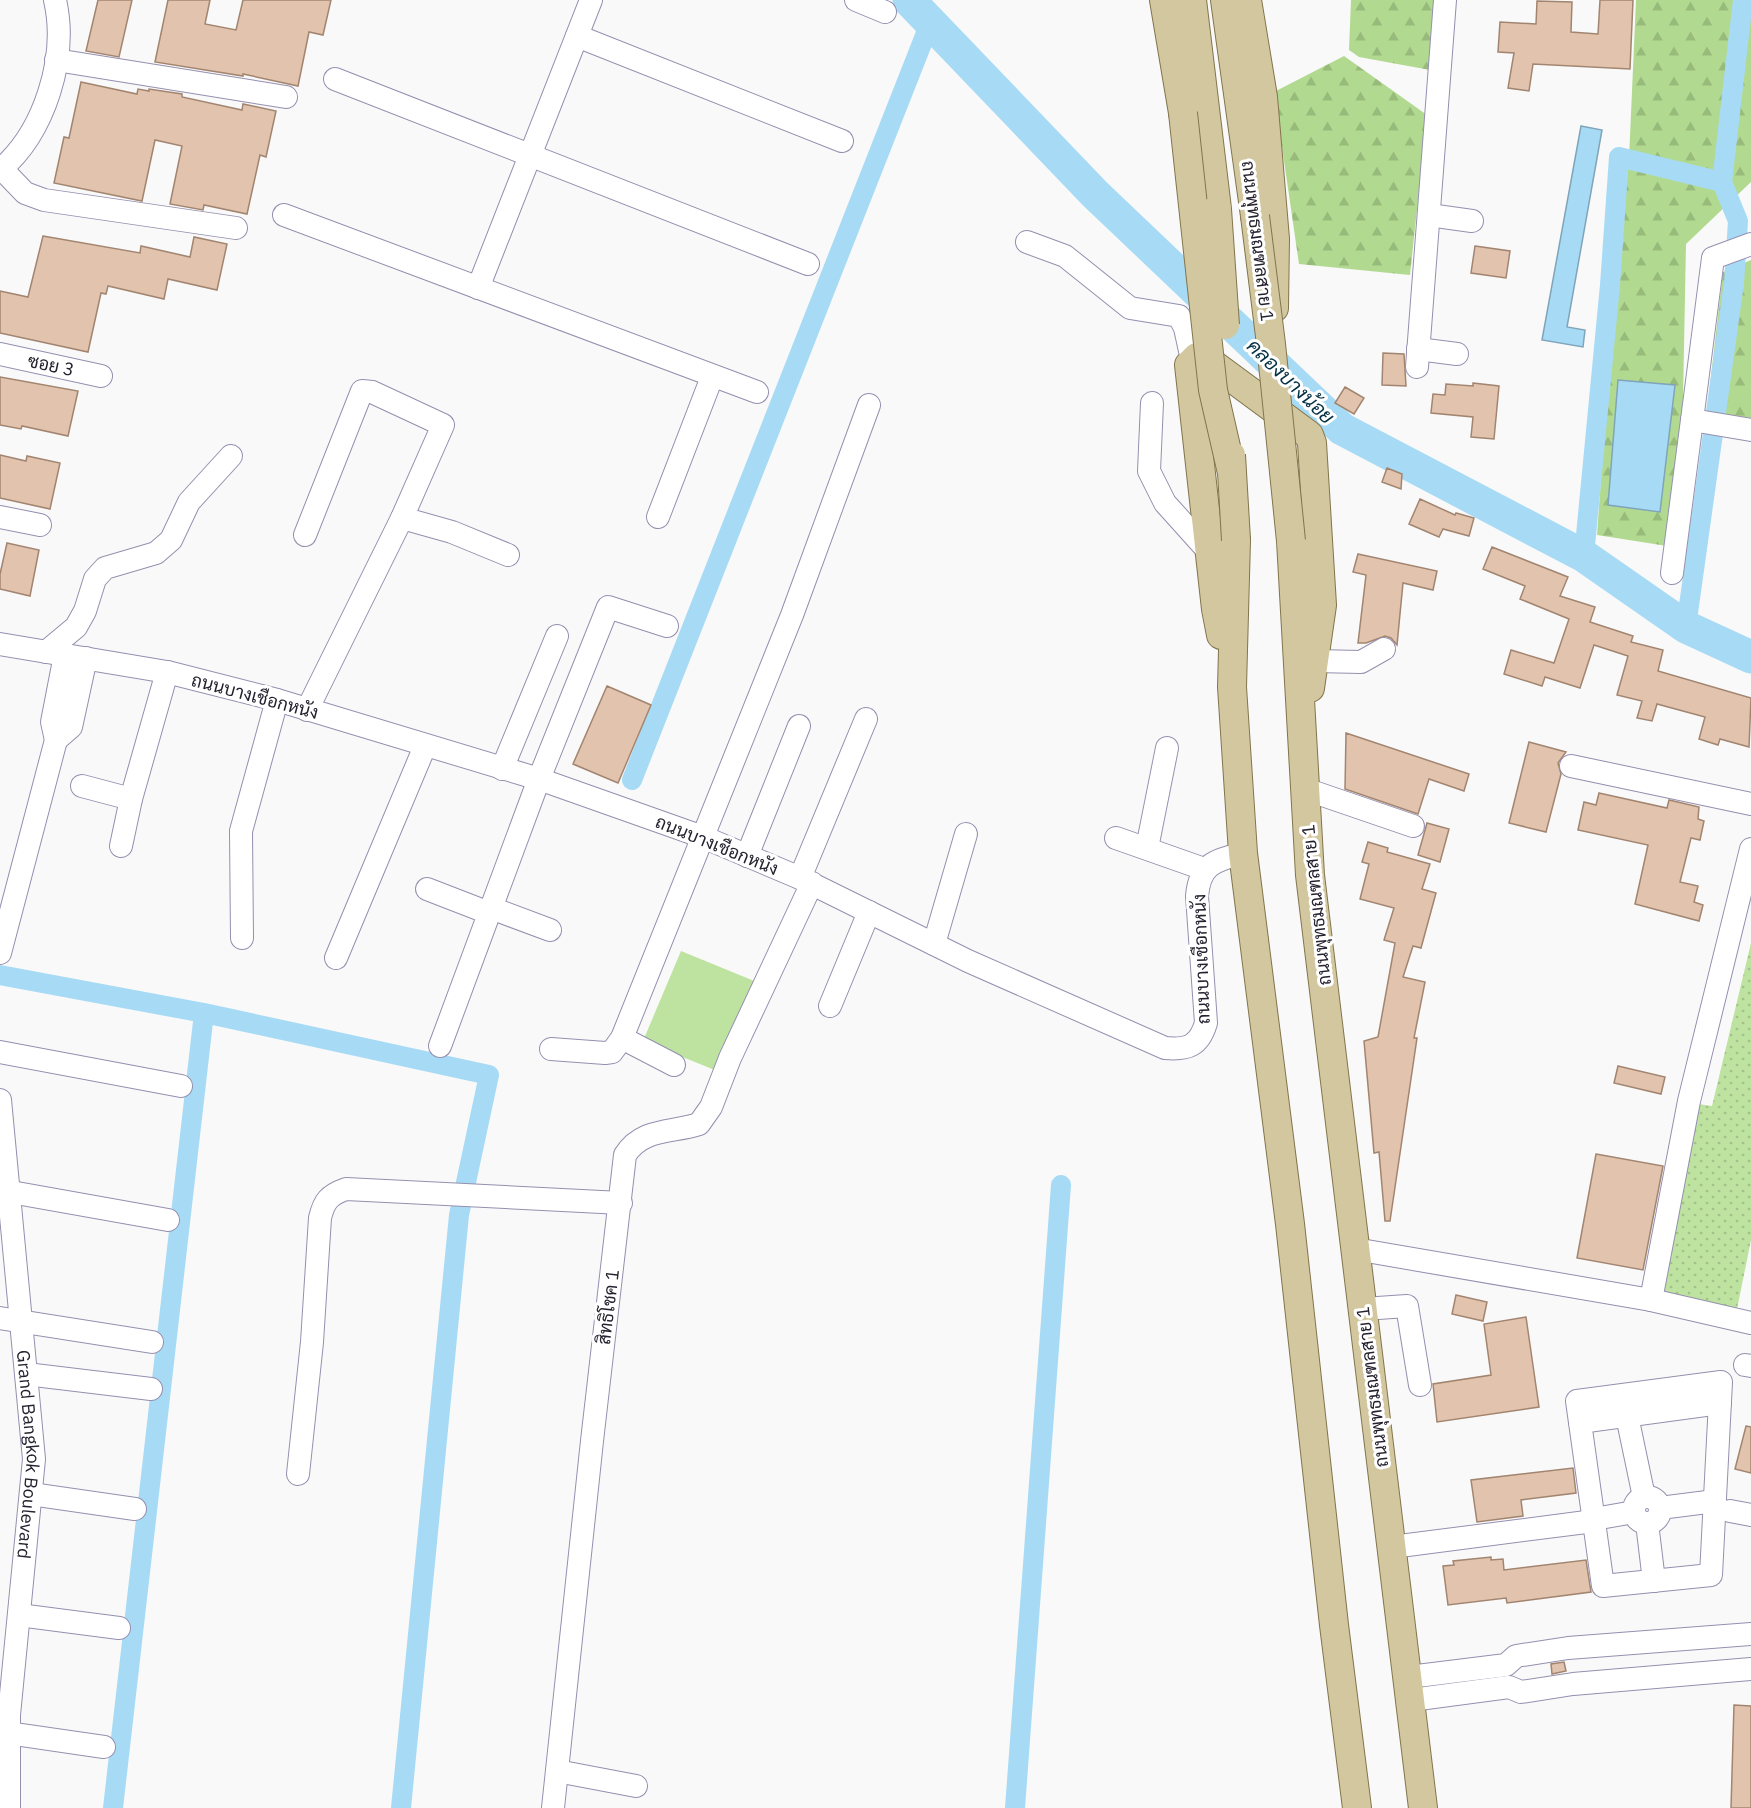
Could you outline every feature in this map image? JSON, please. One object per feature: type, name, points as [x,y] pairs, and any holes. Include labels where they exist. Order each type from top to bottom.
[{"type":"main road","points":[[1164,0],[1183,113],[1214,390],[1232,473]]},
{"type":"main road","points":[[1240,5],[1263,97],[1275,239],[1276,288],[1271,344]]},
{"type":"main road","name":"ถนนพุทธมณฑลสาย 1","points":[[1240,5],[1255,216],[1271,344],[1291,541],[1310,875],[1423,1808]]},
{"type":"main road","name":"ถนนพุทธมณฑลสาย 1","points":[[1194,11],[1217,209],[1236,540],[1232,687],[1243,853],[1290,1224],[1334,1624],[1357,1808]]},
{"type":"main road","points":[[1232,687],[1216,609],[1189,365],[1191,360],[1197,357],[1206,357],[1309,435],[1314,449],[1322,605],[1315,662],[1301,736]]},
{"type":"street","points":[[55,0],[57,11],[56,60],[44,110],[16,156],[1,169],[26,193],[44,200],[236,228]]},
{"type":"street","points":[[478,288],[591,0]]},
{"type":"street","points":[[856,0],[885,12]]},
{"type":"street","points":[[1445,0],[1418,358],[1457,354]]},
{"type":"street","points":[[578,36],[842,141]]},
{"type":"street","points":[[56,60],[286,97]]},
{"type":"street","points":[[335,80],[808,264]]},
{"type":"street","points":[[284,215],[757,392]]},
{"type":"street","points":[[1429,215],[1472,221]]},
{"type":"street","points":[[1027,242],[1065,256],[1130,308],[1179,316],[1185,328],[1191,360]]},
{"type":"street","points":[[1672,573],[1713,258],[1751,244]]},
{"type":"street","name":"ซอย 3","points":[[0,354],[101,376]]},
{"type":"street","points":[[658,517],[712,377]]},
{"type":"street","points":[[305,535],[362,391],[372,392],[443,425],[402,518],[307,710]]},
{"type":"street","points":[[1152,403],[1149,471],[1165,503],[1209,552]]},
{"type":"street","points":[[551,1048],[605,1053],[612,1052],[622,1038],[792,615],[869,405]]},
{"type":"street","points":[[1693,420],[1751,430]]},
{"type":"street","points":[[0,952],[56,740],[52,722],[66,655],[76,627],[85,611],[94,579],[105,568],[156,553],[171,540],[189,502],[231,456]]},
{"type":"street","points":[[0,516],[40,525]]},
{"type":"street","points":[[402,518],[452,532],[508,555]]},
{"type":"street","points":[[440,1046],[539,779],[608,608],[667,627]]},
{"type":"street","points":[[502,769],[557,636]]},
{"type":"street","name":"ถนนบางเชือกหนัง","points":[[0,644],[167,672],[277,700],[539,779],[703,837],[806,881],[934,944],[1165,1048],[1184,1050],[1193,1046],[1202,1036],[1206,1023],[1197,896],[1199,881],[1204,869],[1225,858],[1243,853]]},
{"type":"street","points":[[1315,662],[1361,662],[1384,648]]},
{"type":"street","points":[[121,846],[131,799],[167,672]]},
{"type":"street","points":[[242,938],[241,831],[277,700]]},
{"type":"street","name":"สิทธิโชค 1","points":[[553,1808],[625,1155],[633,1143],[648,1135],[699,1124],[711,1107],[806,881],[866,719]]},
{"type":"street","points":[[747,856],[799,726]]},
{"type":"street","points":[[336,957],[425,746]]},
{"type":"street","points":[[1147,848],[1167,748]]},
{"type":"street","points":[[1571,766],[1751,804]]},
{"type":"street","points":[[82,786],[131,799]]},
{"type":"street","points":[[1305,789],[1413,826]]},
{"type":"street","points":[[934,944],[966,834]]},
{"type":"street","points":[[1116,838],[1204,869]]},
{"type":"street","points":[[1651,1300],[1689,1101],[1751,849]]},
{"type":"street","points":[[427,889],[550,930]]},
{"type":"street","points":[[830,1006],[869,912]]},
{"type":"street","points":[[622,1038],[674,1065]]},
{"type":"street","points":[[0,1052],[181,1086]]},
{"type":"street","name":"Grand Bangkok Boulevard","points":[[0,1100],[11,1320],[26,1374],[34,1459],[5,1733],[9,1808]]},
{"type":"street","points":[[298,1474],[313,1332],[320,1218],[324,1202],[333,1194],[346,1189],[357,1189],[621,1203]]},
{"type":"street","points":[[4,1191],[168,1220]]},
{"type":"street","points":[[1355,1248],[1651,1300],[1751,1323]]},
{"type":"street","points":[[1363,1309],[1407,1306],[1420,1385]]},
{"type":"street","points":[[11,1320],[152,1342]]},
{"type":"street","points":[[26,1374],[151,1389]]},
{"type":"street","points":[[1721,1382],[1720,1403],[1732,1509],[1711,1575],[1603,1586],[1577,1401],[1721,1382]]},
{"type":"street","points":[[1580,1422],[1720,1403]]},
{"type":"street","points":[[1627,1416],[1646,1510],[1654,1581]]},
{"type":"street","points":[[31,1494],[135,1509]]},
{"type":"street","points":[[1392,1547],[1594,1520],[1646,1510],[1732,1509]]},
{"type":"street","points":[[19,1615],[119,1628]]},
{"type":"street","points":[[1410,1689],[1506,1665],[1516,1656],[1568,1648],[1751,1634]]},
{"type":"street","points":[[1568,1648],[1573,1684]]},
{"type":"street","points":[[1410,1689],[1509,1687],[1521,1692],[1573,1684],[1751,1669]]},
{"type":"street","points":[[5,1733],[104,1748]]},
{"type":"street","points":[[557,1771],[636,1786]]},
{"type":"green space","points":[[1351,0],[1437,0],[1430,70],[1359,57],[1349,50]]},
{"type":"green space","points":[[1636,0],[1751,0],[1751,182],[1686,244],[1683,400],[1667,546],[1597,535],[1613,308],[1629,159]]},
{"type":"green space","points":[[1344,56],[1427,115],[1410,275],[1299,264],[1274,92]]},
{"type":"green space","points":[[1751,260],[1751,418],[1707,411],[1723,272]]},
{"type":"green space","points":[[1751,943],[1751,1240],[1737,1309],[1664,1294],[1698,1104],[1712,1106]]},
{"type":"green space","points":[[681,951],[764,985],[727,1075],[643,1041]]},
{"type":"water","points":[[1581,126],[1602,130],[1567,327],[1585,330],[1583,347],[1542,340]]},
{"type":"water","points":[[1618,380],[1675,385],[1660,512],[1608,505]]},
{"type":"building","points":[[98,0],[132,0],[119,57],[86,51]]},
{"type":"building","points":[[168,0],[210,0],[205,24],[236,30],[243,0],[331,0],[323,35],[309,32],[298,86],[243,74],[243,76],[155,62]]},
{"type":"building","points":[[1600,0],[1633,0],[1630,69],[1533,64],[1529,91],[1508,88],[1514,53],[1498,52],[1500,22],[1536,24],[1537,1],[1572,2],[1571,32],[1598,34]]},
{"type":"building","points":[[81,82],[137,94],[138,89],[149,91],[149,89],[182,94],[182,97],[242,110],[243,104],[276,111],[266,157],[260,155],[247,214],[204,205],[203,210],[170,204],[182,146],[155,140],[142,201],[54,183],[64,137],[69,138]]},
{"type":"building","points":[[43,236],[140,253],[141,246],[190,257],[194,237],[227,244],[217,290],[168,279],[164,299],[108,286],[106,294],[101,293],[88,352],[0,333],[0,291],[28,297]]},
{"type":"building","points":[[1475,246],[1510,251],[1506,278],[1471,273]]},
{"type":"building","points":[[1383,353],[1404,354],[1406,386],[1382,385]]},
{"type":"building","points":[[0,377],[78,391],[68,436],[22,426],[21,429],[0,425]]},
{"type":"building","points":[[1473,383],[1499,386],[1494,439],[1471,437],[1473,417],[1431,413],[1433,394],[1445,395],[1446,384],[1473,386]]},
{"type":"building","points":[[1345,387],[1364,398],[1354,414],[1335,403]]},
{"type":"building","points":[[0,455],[26,461],[27,456],[60,463],[50,509],[0,498]]},
{"type":"building","points":[[1387,468],[1402,474],[1401,489],[1382,482]]},
{"type":"building","points":[[1420,499],[1455,515],[1456,513],[1474,518],[1469,536],[1443,529],[1439,537],[1409,524]]},
{"type":"building","points":[[7,543],[39,550],[30,596],[0,589],[0,574]]},
{"type":"building","points":[[1492,547],[1568,577],[1560,596],[1595,607],[1590,622],[1633,636],[1631,642],[1663,650],[1658,671],[1751,698],[1749,747],[1720,739],[1718,745],[1699,739],[1705,717],[1657,704],[1652,721],[1637,718],[1642,701],[1617,695],[1628,656],[1594,645],[1580,688],[1545,677],[1542,686],[1504,674],[1511,650],[1554,663],[1569,619],[1520,599],[1525,586],[1483,569]]},
{"type":"building","points":[[1358,554],[1437,571],[1433,590],[1403,583],[1397,645],[1391,638],[1385,636],[1366,643],[1358,643],[1366,575],[1353,572]]},
{"type":"building","points":[[607,686],[651,705],[618,783],[573,764]]},
{"type":"building","points":[[1346,733],[1469,774],[1464,791],[1429,779],[1418,814],[1345,789]]},
{"type":"building","points":[[1529,742],[1566,752],[1558,763],[1561,774],[1546,832],[1509,823]]},
{"type":"building","points":[[1599,793],[1667,808],[1669,800],[1699,807],[1698,819],[1704,821],[1700,840],[1691,838],[1680,882],[1698,886],[1694,902],[1703,905],[1699,921],[1635,904],[1648,845],[1578,830],[1584,802],[1596,805]]},
{"type":"building","points":[[1427,823],[1449,829],[1440,862],[1418,855]]},
{"type":"building","points":[[1368,842],[1388,848],[1387,852],[1430,864],[1422,889],[1436,893],[1421,948],[1413,946],[1403,977],[1425,982],[1414,1038],[1417,1038],[1390,1221],[1385,1221],[1379,1152],[1374,1153],[1364,1041],[1378,1037],[1395,943],[1384,940],[1394,908],[1360,899],[1369,864],[1362,862]]},
{"type":"building","points":[[1618,1066],[1665,1077],[1661,1094],[1614,1083]]},
{"type":"building","points":[[1596,1154],[1663,1166],[1643,1270],[1577,1258]]},
{"type":"building","points":[[1456,1295],[1487,1302],[1483,1321],[1452,1314]]},
{"type":"building","points":[[1526,1317],[1539,1407],[1437,1422],[1433,1384],[1491,1375],[1484,1324]]},
{"type":"building","points":[[1746,1426],[1751,1427],[1751,1473],[1735,1469]]},
{"type":"building","points":[[1573,1468],[1576,1493],[1521,1500],[1523,1516],[1477,1522],[1471,1480]]},
{"type":"building","points":[[1491,1557],[1491,1560],[1503,1559],[1504,1570],[1586,1560],[1591,1592],[1507,1603],[1506,1598],[1448,1605],[1443,1566],[1454,1565],[1453,1561]]},
{"type":"building","points":[[1564,1662],[1566,1671],[1552,1674],[1551,1664]]},
{"type":"building","points":[[1734,1705],[1751,1706],[1751,1808],[1731,1808]]},
{"type":"waterway","name":"คลองบางน้อย","points":[[909,0],[1095,194],[1342,429],[1584,556],[1686,627],[1751,657]]},
{"type":"waterway","points":[[1584,556],[1610,285],[1619,157],[1722,182],[1743,0]]},
{"type":"waterway","points":[[632,780],[930,23]]},
{"type":"waterway","points":[[1686,627],[1734,283],[1738,221],[1722,182]]},
{"type":"waterway","points":[[0,975],[204,1013],[489,1075],[459,1215],[401,1808]]},
{"type":"waterway","points":[[113,1808],[204,1013]]},
{"type":"waterway","points":[[1015,1808],[1061,1185]]}]
